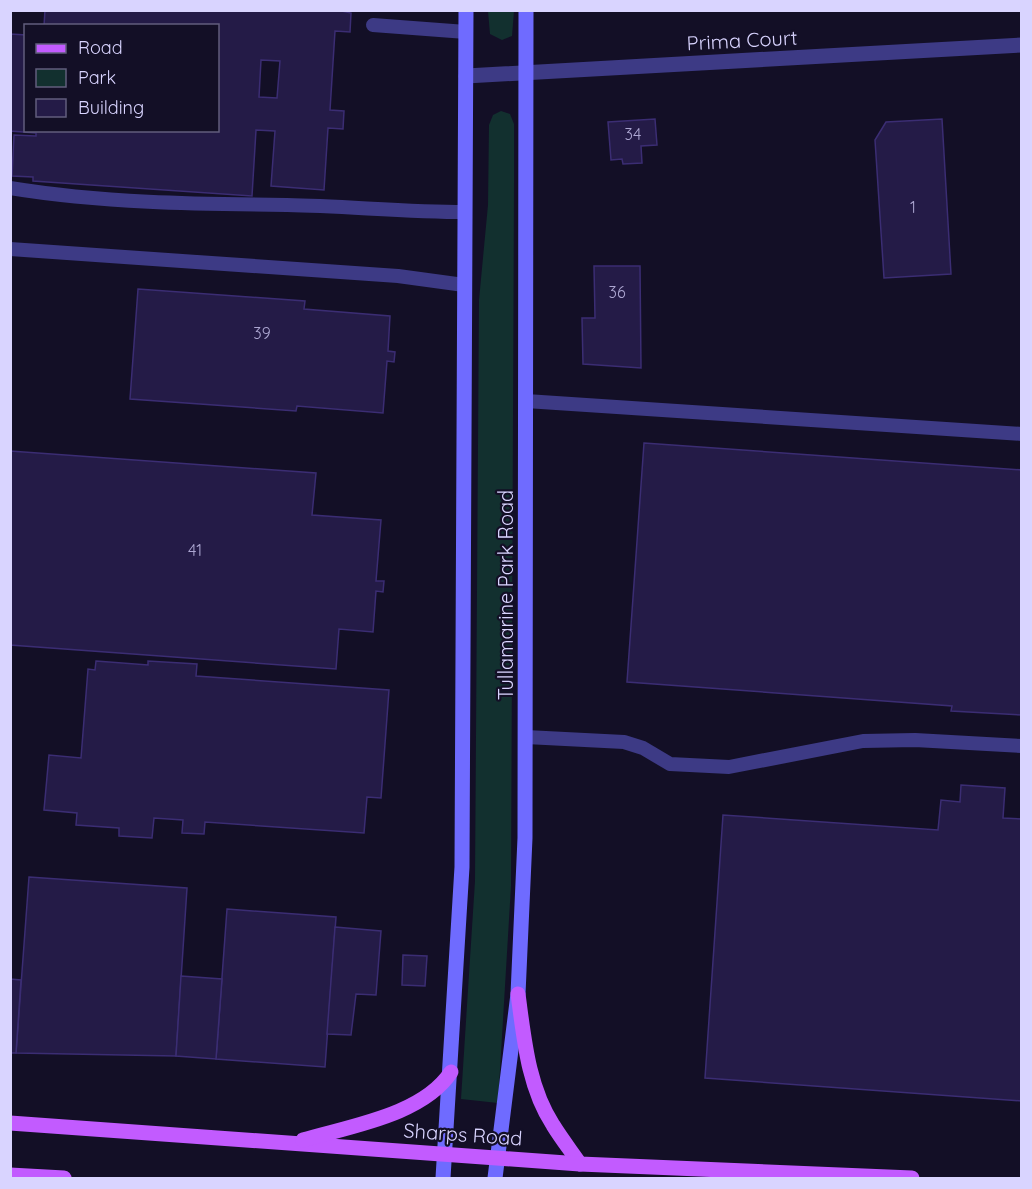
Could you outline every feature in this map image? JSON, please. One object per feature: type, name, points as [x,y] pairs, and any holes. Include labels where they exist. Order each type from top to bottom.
[{"type":"main road","points":[[518,994],[524,1044],[538,1094],[552,1124],[580,1164]]},
{"type":"main road","points":[[294,1143],[407,1108],[434,1093],[451,1072]]},
{"type":"main road","name":"Sharps Road","points":[[10,1123],[580,1164],[912,1179]]},
{"type":"main road","points":[[10,1175],[64,1179]]},
{"type":"street","points":[[443,1179],[462,867],[466,10]]},
{"type":"street","name":"Tullamarine Park Road","points":[[495,1179],[518,994],[525,838],[526,10]]},
{"type":"street","name":"Prima Court","points":[[465,76],[1022,45]]},
{"type":"lane","points":[[373,25],[466,32]]},
{"type":"lane","points":[[10,188],[48,194],[243,207],[284,205],[465,212]]},
{"type":"lane","points":[[10,249],[398,276],[464,285]]},
{"type":"lane","points":[[526,400],[1022,434]]},
{"type":"lane","points":[[526,737],[624,742],[643,748],[670,764],[729,766],[863,741],[915,740],[1022,746]]},
{"type":"green space","points":[[488,11],[514,11],[512,36],[502,40],[490,34]]},
{"type":"green space","points":[[501,111],[510,114],[514,124],[514,182],[511,886],[498,1103],[461,1099],[475,881],[479,300],[488,205],[489,125],[493,115]]},
{"type":"building","points":[[45,10],[337,10],[351,13],[350,32],[335,31],[330,110],[344,111],[343,129],[328,128],[324,190],[271,186],[275,131],[256,130],[252,196],[33,181],[33,177],[12,176],[14,135],[36,136],[36,133],[10,131],[11,34],[24,35],[24,132],[219,132],[219,24],[44,24]],"holes":[[[261,60],[280,61],[277,98],[259,97]]]},
{"type":"building","points":[[655,119],[657,145],[641,146],[642,163],[623,164],[622,159],[611,160],[608,122]]},
{"type":"building","points":[[942,119],[951,274],[884,278],[875,140],[886,122]]},
{"type":"building","points":[[594,266],[640,266],[641,368],[583,364],[582,318],[595,318]]},
{"type":"building","points":[[138,289],[305,301],[304,309],[390,316],[388,351],[395,352],[394,362],[387,361],[383,413],[297,406],[296,411],[130,399]]},
{"type":"building","points":[[644,443],[1022,470],[1022,715],[951,711],[952,706],[627,682]]},
{"type":"building","points":[[10,451],[316,473],[312,515],[381,520],[376,581],[384,581],[383,592],[376,591],[373,632],[339,629],[336,669],[10,645]]},
{"type":"building","points":[[96,661],[148,665],[148,661],[197,664],[196,676],[389,690],[381,798],[367,797],[364,833],[205,822],[204,834],[182,833],[183,820],[154,818],[152,838],[119,836],[119,828],[76,825],[77,813],[44,810],[49,755],[81,758],[88,669],[95,670]]},
{"type":"building","points":[[961,785],[1005,788],[1003,818],[1022,819],[1022,1101],[705,1078],[723,815],[938,830],[941,800],[960,802]]},
{"type":"building","points":[[29,877],[187,888],[176,1056],[16,1053]]},
{"type":"building","points":[[227,909],[336,917],[325,1067],[216,1059]]},
{"type":"building","points":[[335,927],[381,931],[376,995],[356,994],[351,1035],[327,1034]]},
{"type":"building","points":[[403,955],[427,956],[425,986],[402,985]]},
{"type":"building","points":[[181,976],[222,979],[216,1059],[176,1056]]},
{"type":"building","points":[[10,979],[21,980],[16,1053],[10,1053]]}]
